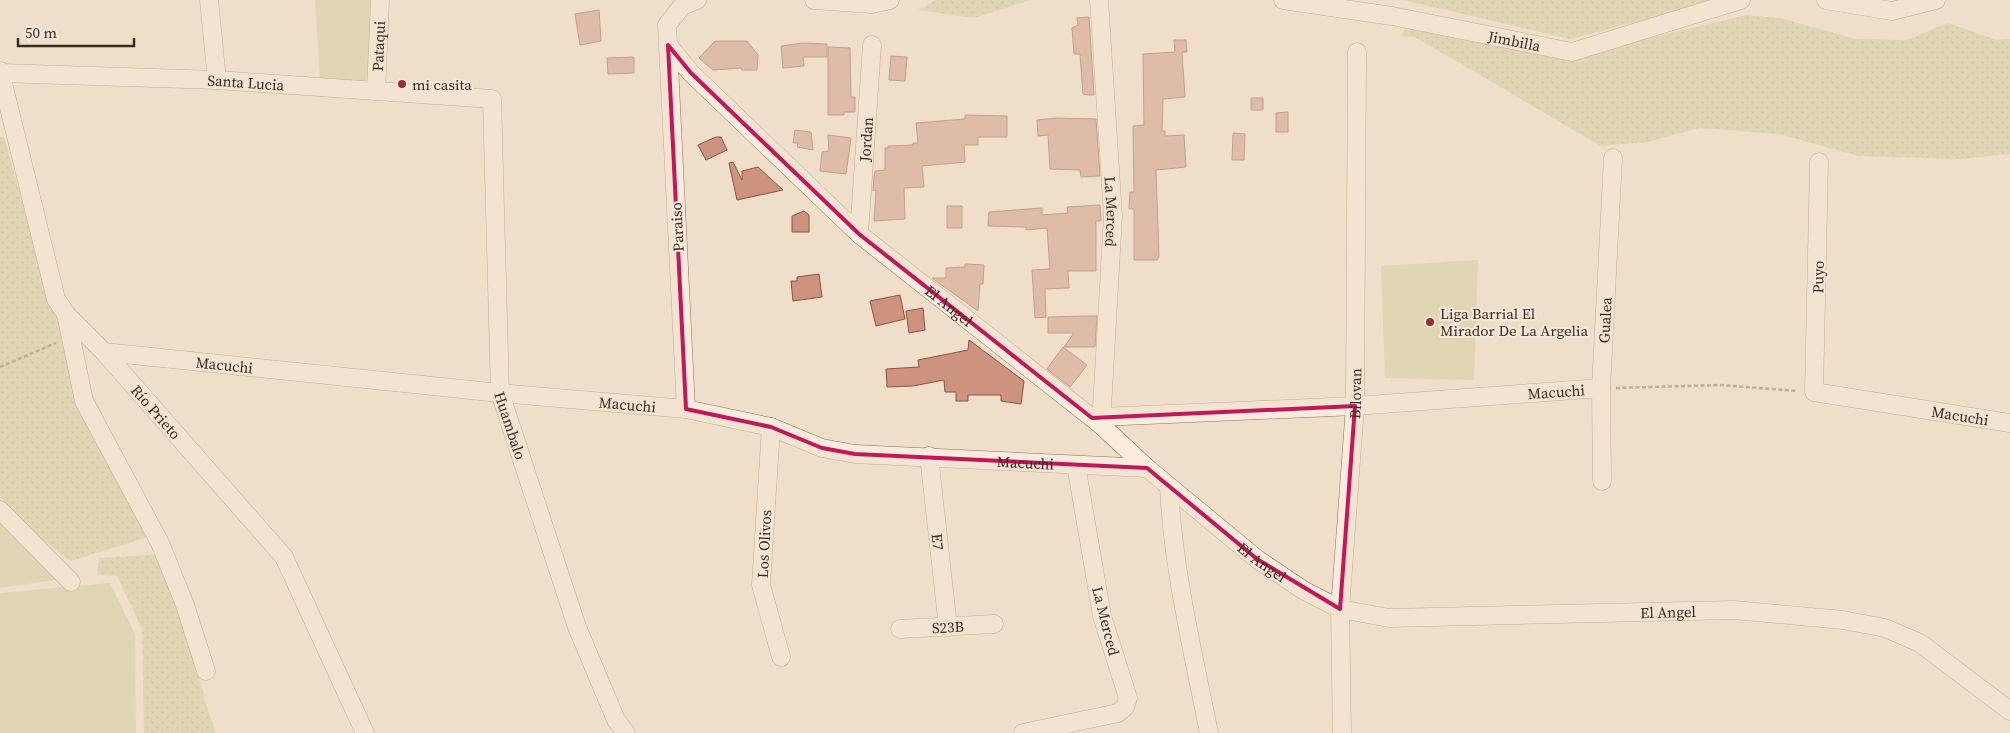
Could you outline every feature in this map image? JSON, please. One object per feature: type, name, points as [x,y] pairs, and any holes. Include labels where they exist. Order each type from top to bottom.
[{"type":"street","points":[[209,0],[217,80]]},
{"type":"street","name":"Pataqui","points":[[376,92],[380,0]]},
{"type":"street","name":"Paraiso","points":[[686,409],[668,26],[682,6],[697,0]]},
{"type":"street","points":[[814,0],[872,4],[890,0]]},
{"type":"street","name":"La Merced","points":[[1099,0],[1113,216],[1101,421]]},
{"type":"street","name":"Jimbilla","points":[[1283,0],[1392,16],[1572,52],[1741,0]]},
{"type":"street","points":[[1826,0],[1892,11],[1936,0]]},
{"type":"street","name":"Jordan","points":[[859,234],[872,45]]},
{"type":"street","name":"El Angel","points":[[668,46],[691,73],[859,234],[1101,421],[1147,468],[1257,559],[1303,590],[1340,609],[1388,618],[1734,610],[1843,620],[1885,628],[1920,643],[2010,711]]},
{"type":"street","name":"Bilovan","points":[[1342,733],[1340,609],[1355,406],[1357,52]]},
{"type":"street","name":"Santa Lucia","points":[[0,72],[217,80],[376,92],[492,98]]},
{"type":"street","name":"Río Prieto","points":[[0,72],[56,299],[66,314],[104,352],[284,557],[364,733]]},
{"type":"street","name":"Huambalo","points":[[492,98],[500,393],[577,628],[616,720],[626,733]]},
{"type":"street","name":"Gualea","points":[[1602,481],[1601,388],[1613,158]]},
{"type":"street","name":"Puyo","points":[[1814,392],[1819,162]]},
{"type":"street","points":[[66,314],[84,401],[160,543],[185,605],[206,670]]},
{"type":"street","name":"Macuchi","points":[[104,352],[500,393],[686,409],[771,427],[822,448],[847,453],[1147,468]]},
{"type":"street","name":"Macuchi","points":[[1101,421],[1355,406],[1601,388]]},
{"type":"street","name":"Macuchi","points":[[1814,392],[2010,423]]},
{"type":"street","name":"Los Olivos","points":[[771,427],[762,585],[781,657]]},
{"type":"street","name":"E7","points":[[929,456],[948,627]]},
{"type":"street","name":"La Merced","points":[[1023,733],[1118,713],[1125,707],[1128,698],[1102,616],[1076,465]]},
{"type":"street","points":[[1169,487],[1171,522],[1180,584],[1209,733]]},
{"type":"street","points":[[0,510],[71,582]]},
{"type":"street","name":"S23B","points":[[900,629],[994,624]]},
{"type":"path","points":[[0,368],[70,336]]},
{"type":"path","name":"Macuchi","points":[[1601,388],[1720,385],[1814,392]]},
{"type":"highlighted area","points":[[668,45],[691,73],[859,234],[1092,418],[1355,406],[1340,609],[1257,559],[1147,468],[855,454],[822,448],[771,427],[686,409]]},
{"type":"shaded area","points":[[315,0],[376,0],[372,85],[320,80]]},
{"type":"shaded area","points":[[936,0],[1031,0],[974,18],[918,10]]},
{"type":"shaded area","points":[[1403,0],[1708,0],[1714,2],[1570,39]]},
{"type":"shaded area","points":[[1747,15],[1784,19],[1855,39],[1906,40],[1948,23],[1996,40],[2010,39],[2010,154],[1962,159],[1858,156],[1779,134],[1699,128],[1648,142],[1601,146],[1415,37],[1402,36],[1408,20],[1572,56]]},
{"type":"shaded area","points":[[0,137],[4,137],[51,301],[89,387],[161,533],[71,561],[24,526],[0,497]]},
{"type":"shaded area","name":"Liga Barrial El Mirador De La Argelia","points":[[1478,260],[1474,380],[1385,378],[1381,266]]},
{"type":"shaded area","points":[[0,518],[62,579],[0,588]]},
{"type":"shaded area","points":[[163,554],[216,733],[144,733],[142,629],[117,576],[97,575],[99,558]]},
{"type":"shaded area","points":[[110,583],[135,634],[136,733],[0,733],[0,593]]},
{"type":"building","points":[[599,10],[601,41],[580,45],[575,14]]},
{"type":"building","points":[[1089,17],[1094,95],[1083,94],[1080,54],[1074,54],[1072,28],[1078,25],[1077,18]]},
{"type":"building","points":[[1174,40],[1186,40],[1187,52],[1182,52],[1185,97],[1163,99],[1162,131],[1165,131],[1165,136],[1184,135],[1186,167],[1156,170],[1159,257],[1157,260],[1134,260],[1134,209],[1129,209],[1130,192],[1134,192],[1133,126],[1144,125],[1143,54],[1175,52]]},
{"type":"building","points":[[715,41],[747,41],[758,55],[757,70],[742,70],[741,68],[713,70],[699,58]]},
{"type":"building","points":[[802,43],[827,44],[827,57],[803,57],[804,66],[783,68],[781,46]]},
{"type":"building","points":[[828,47],[850,48],[851,97],[855,97],[855,112],[844,112],[844,115],[828,115]]},
{"type":"building","points":[[891,56],[907,57],[905,81],[889,80]]},
{"type":"building","points":[[634,57],[634,73],[608,74],[607,58]]},
{"type":"building","points":[[1251,98],[1263,98],[1263,110],[1251,110]]},
{"type":"building","points":[[1288,112],[1288,132],[1276,132],[1276,113]]},
{"type":"building","points":[[965,115],[1007,116],[1007,137],[978,137],[978,145],[964,145],[965,162],[922,166],[924,187],[904,188],[905,219],[874,221],[876,190],[873,191],[874,176],[875,171],[885,170],[885,148],[888,148],[888,146],[918,143],[916,123],[965,119]]},
{"type":"building","points":[[1056,118],[1096,119],[1100,176],[1081,177],[1080,170],[1050,169],[1048,135],[1038,136],[1037,120]]},
{"type":"building","points":[[795,130],[811,132],[813,150],[797,147],[798,143],[793,143]]},
{"type":"building","points":[[1233,133],[1245,134],[1244,160],[1232,160]]},
{"type":"building","points":[[828,135],[851,138],[846,174],[820,171],[822,152],[829,151]]},
{"type":"building","points":[[716,137],[721,137],[727,150],[706,160],[698,145]]},
{"type":"building","points":[[733,162],[742,180],[742,171],[758,167],[783,190],[737,200],[729,163]]},
{"type":"building","points":[[1100,205],[1101,221],[1096,221],[1096,271],[1068,271],[1069,288],[1045,289],[1046,317],[1035,318],[1032,270],[1050,269],[1047,228],[1026,230],[1026,227],[988,226],[989,212],[1042,208],[1042,215],[1068,213],[1067,207]]},
{"type":"building","points":[[947,206],[962,206],[962,228],[947,228]]},
{"type":"building","points":[[804,211],[809,215],[809,232],[792,232],[792,216]]},
{"type":"building","points":[[965,264],[984,265],[983,284],[980,284],[978,311],[932,278],[946,278],[946,268],[965,267]]},
{"type":"building","points":[[819,274],[822,297],[793,301],[791,281],[797,281],[797,277]]},
{"type":"building","points":[[900,295],[905,319],[876,326],[870,301]]},
{"type":"building","points":[[923,308],[925,330],[909,333],[906,311]]},
{"type":"building","points":[[1097,316],[1095,347],[1064,347],[1074,333],[1048,333],[1048,317]]},
{"type":"building","points":[[969,340],[1024,381],[1021,404],[1001,401],[1001,395],[968,395],[968,401],[956,401],[956,392],[945,392],[944,380],[913,386],[887,387],[886,369],[919,367],[918,360],[968,350]]},
{"type":"building","points":[[1063,347],[1087,365],[1070,387],[1047,369]]},
{"type":"place","name":"mi casita","points":[[402,84]]},
{"type":"place","name":"Liga Barrial El Mirador De La Argelia","points":[[1430,322]]}]
